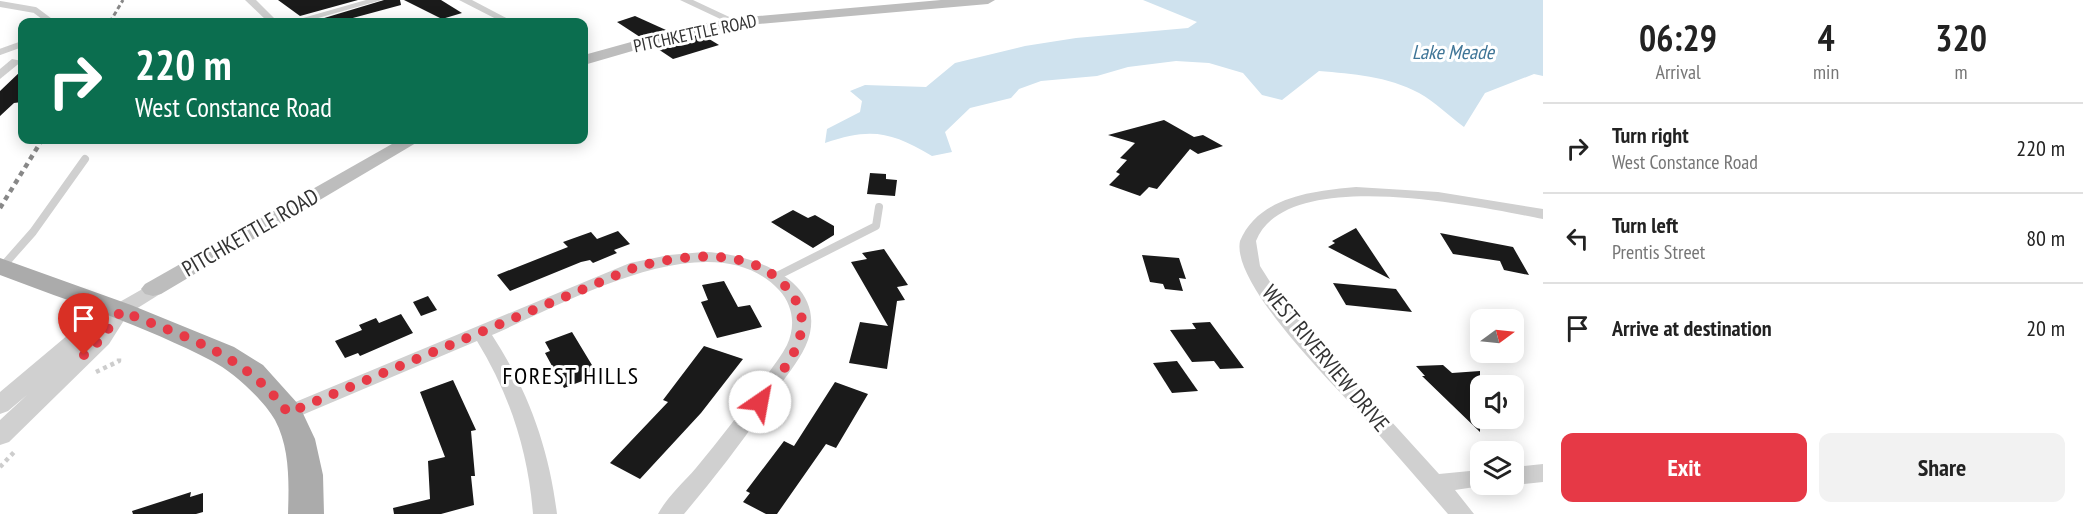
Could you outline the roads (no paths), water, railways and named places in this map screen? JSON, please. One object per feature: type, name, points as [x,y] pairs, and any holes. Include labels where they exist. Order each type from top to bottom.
[{"type":"main road","name":"PITCHKETTLE ROAD","points":[[588,59],[689,30],[735,22],[988,0]]},
{"type":"main road","name":"PITCHKETTLE ROAD","points":[[153,289],[405,144]]},
{"type":"main road","points":[[1,266],[121,311],[224,354],[252,373],[288,413],[299,439],[306,475],[306,514]]},
{"type":"street","points":[[250,0],[269,18]]},
{"type":"street","points":[[309,18],[377,0]]},
{"type":"street","points":[[464,0],[501,18]]},
{"type":"street","points":[[685,0],[735,22]]},
{"type":"street","points":[[0,75],[16,62]]},
{"type":"street","name":"WEST RIVERVIEW DRIVE","points":[[1462,514],[1283,315],[1254,270],[1247,248],[1249,238],[1262,220],[1283,205],[1299,200],[1354,192],[1385,191],[1438,197],[1543,214]]},
{"type":"street","points":[[288,413],[636,267],[660,261],[694,257],[735,259],[758,267],[785,285],[797,302],[802,317],[801,333],[795,349],[754,411],[670,514]]},
{"type":"street","name":"PITCHKETTLE ROAD","points":[[121,311],[153,289]]},
{"type":"street","points":[[0,405],[89,328],[121,311]]},
{"type":"street","points":[[0,435],[101,339],[121,311]]},
{"type":"street","points":[[481,332],[503,365],[518,396],[534,440],[545,514]]},
{"type":"street","points":[[1524,475],[1543,473]]},
{"type":"street","points":[[1435,483],[1470,480]]},
{"type":"lane","points":[[0,3],[34,10],[43,13],[47,18]]},
{"type":"lane","points":[[0,52],[18,45]]},
{"type":"lane","points":[[1,266],[33,232],[85,159]]},
{"type":"lane","points":[[775,277],[876,226],[879,207]]},
{"type":"water","name":"Lake Meade","points":[[1143,0],[1543,0],[1543,76],[1534,74],[1485,93],[1464,127],[1419,93],[1382,79],[1319,71],[1282,100],[1262,95],[1243,73],[1209,63],[1176,61],[1128,67],[1097,76],[1041,81],[1019,89],[1011,98],[970,108],[945,132],[952,152],[932,156],[905,142],[881,134],[856,135],[825,143],[827,129],[860,112],[862,101],[850,91],[865,85],[926,87],[955,63],[1025,46],[1076,38],[1188,28],[1197,22]]},
{"type":"railway","points":[[112,18],[123,0]]},
{"type":"railway","points":[[0,208],[40,144]]},
{"type":"district","name":"FOREST HILLS","points":[[571,375]]}]
